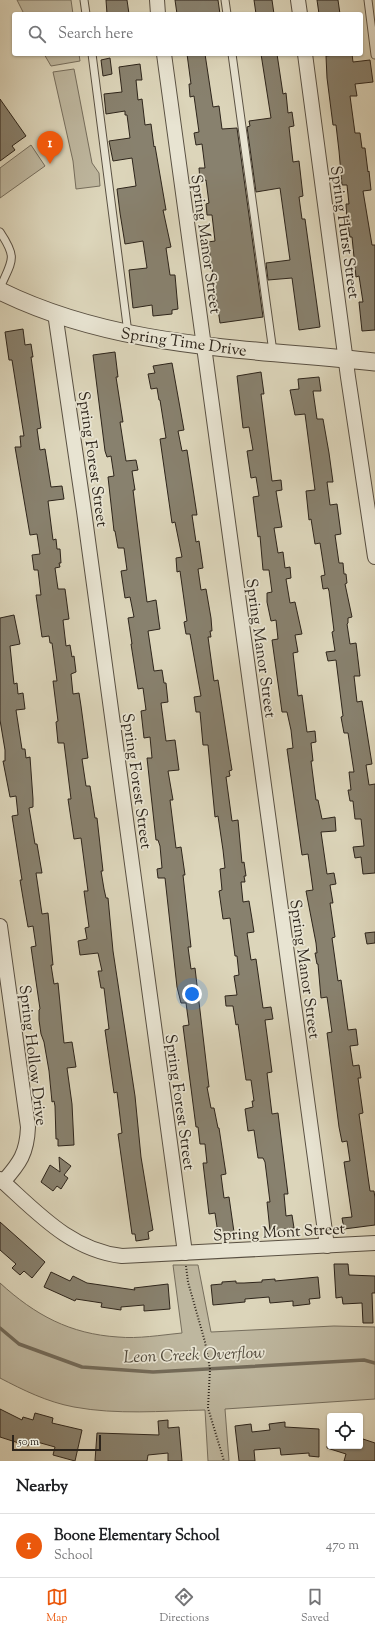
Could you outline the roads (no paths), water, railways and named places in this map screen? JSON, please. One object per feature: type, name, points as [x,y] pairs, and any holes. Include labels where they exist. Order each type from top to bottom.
[{"type":"street","points":[[157,0],[158,12]]},
{"type":"street","points":[[298,0],[300,12]]},
{"type":"street","name":"Spring Manor Street","points":[[164,56],[327,1246]]},
{"type":"street","name":"Spring Hurst Street","points":[[305,56],[346,359],[375,557]]},
{"type":"street","name":"Spring Time Drive","points":[[0,291],[91,326],[128,335],[203,345],[375,362]]},
{"type":"street","name":"Spring Forest Street","points":[[55,313],[85,518],[185,1253]]},
{"type":"street","name":"Spring Hollow Drive","points":[[0,926],[28,1127],[27,1144],[24,1154],[15,1169],[2,1181]]},
{"type":"street","name":"Spring Mont Street","points":[[2,1181],[56,1229],[86,1247],[100,1252],[122,1256],[375,1244]]},
{"type":"lane","points":[[84,0],[86,12]]},
{"type":"lane","points":[[225,0],[227,12]]},
{"type":"lane","points":[[368,0],[375,55]]},
{"type":"lane","points":[[92,56],[128,335]]},
{"type":"lane","points":[[232,56],[273,352]]},
{"type":"lane","points":[[0,232],[11,248],[12,260],[0,288]]},
{"type":"waterway","name":"Leon Creek Overflow","points":[[0,1328],[19,1344],[82,1367],[153,1372],[364,1360],[375,1363]]},
{"type":"place","name":"Boone Elementary School","points":[[50,164]]}]
